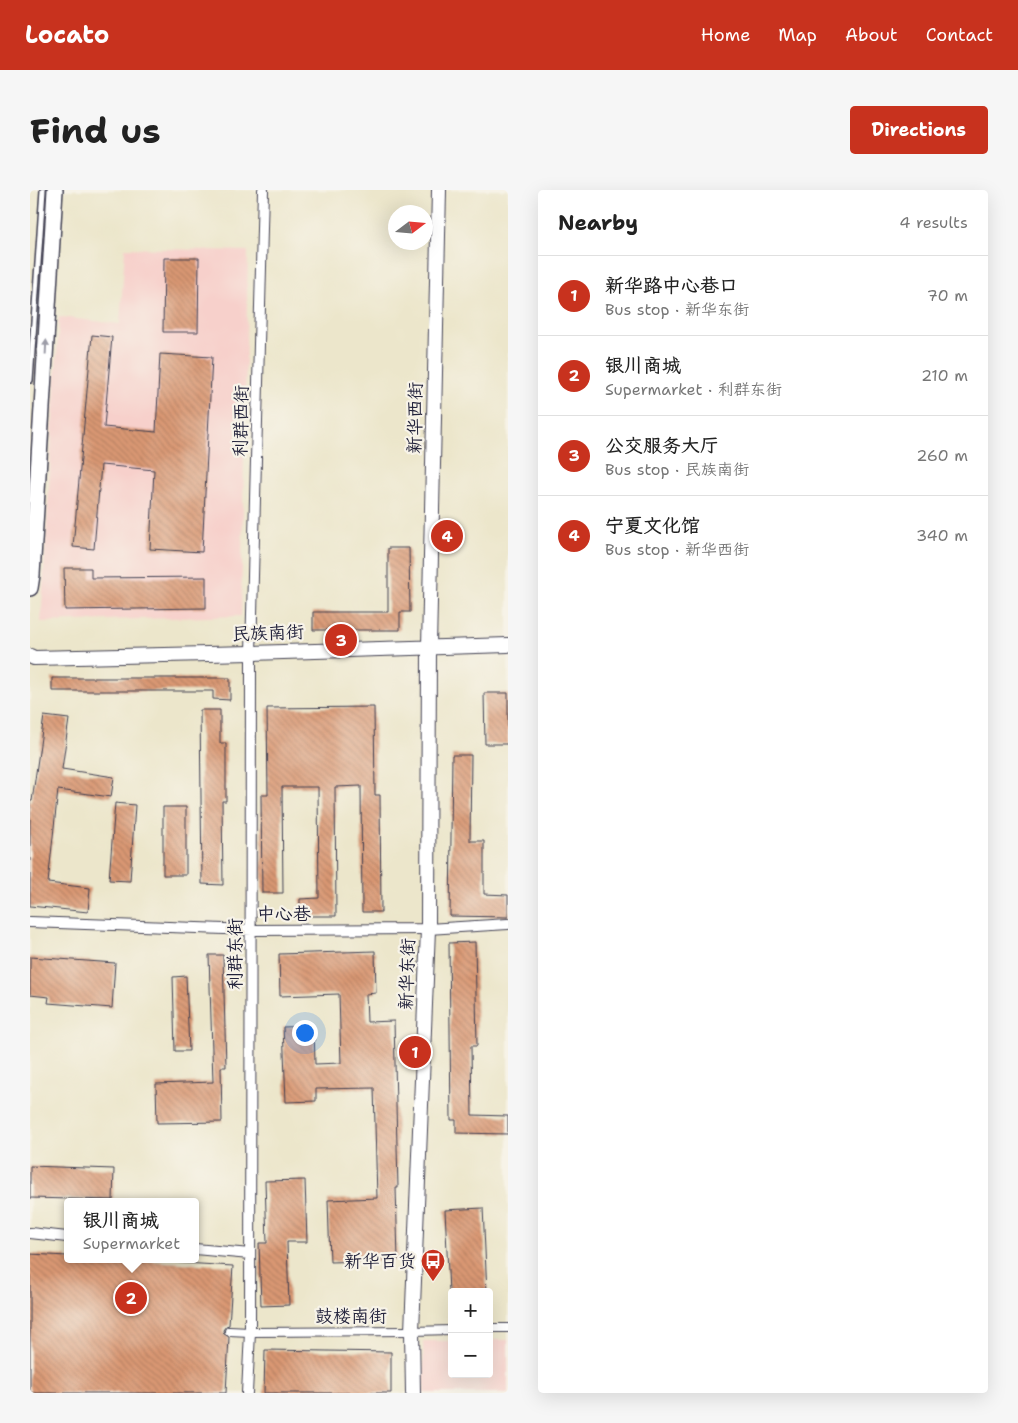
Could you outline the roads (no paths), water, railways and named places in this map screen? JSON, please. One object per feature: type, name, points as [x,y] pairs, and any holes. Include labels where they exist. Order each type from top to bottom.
[{"type":"main road","points":[[30,588],[55,190]]},
{"type":"street","name":"利群西街","points":[[251,653],[263,190]]},
{"type":"street","name":"新华西街","points":[[429,647],[438,190]]},
{"type":"street","name":"民族南街","points":[[30,656],[34,658],[508,645]]},
{"type":"street","name":"新华东街","points":[[413,1393],[412,1331],[428,930],[429,647]]},
{"type":"street","name":"利群东街","points":[[247,1393],[250,1332],[251,653]]},
{"type":"street","name":"中心巷","points":[[30,922],[252,930],[428,930],[508,924]]},
{"type":"street","points":[[30,1233],[64,1237]]},
{"type":"street","points":[[199,1249],[250,1254]]},
{"type":"street","points":[[493,1328],[508,1328]]},
{"type":"street","name":"鼓楼南街","points":[[229,1331],[448,1330]]},
{"type":"lane","points":[[30,380],[44,190]]},
{"type":"place","name":"宁夏文化馆","points":[[447,536]]},
{"type":"place","name":"公交服务大厅","points":[[341,640]]},
{"type":"place","name":"新华路中心巷口","points":[[415,1052]]},
{"type":"place","name":"新华百货","points":[[433,1282]]},
{"type":"place","name":"银川商城","points":[[131,1298]]}]
